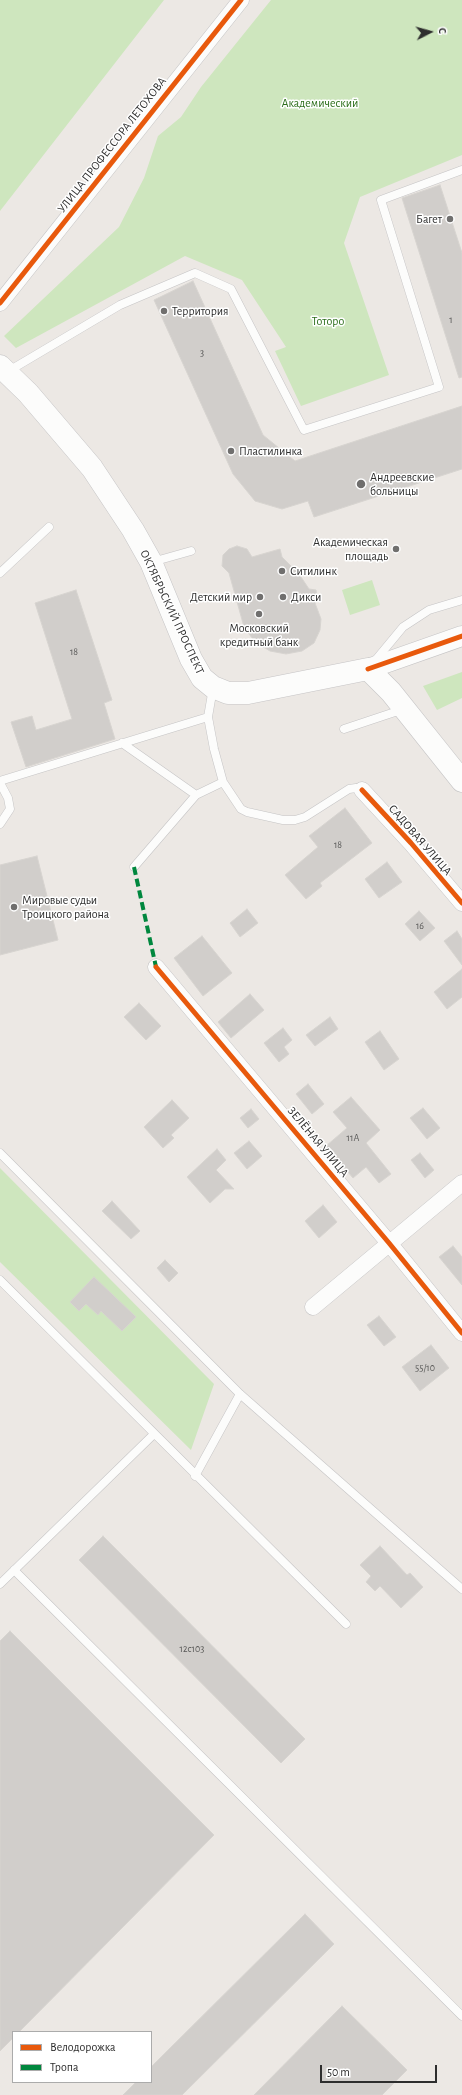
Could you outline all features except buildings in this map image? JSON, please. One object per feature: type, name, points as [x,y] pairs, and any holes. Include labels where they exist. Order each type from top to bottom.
[{"type":"main road","name":"ОКТЯБРЬСКИЙ ПРОСПЕКТ","points":[[3,369],[28,393],[92,468],[133,530],[151,562],[191,659],[202,678],[213,687]]},
{"type":"main road","points":[[213,687],[228,693],[248,693],[368,669],[405,709],[462,780]]},
{"type":"street","name":"УЛИЦА ПРОФЕССОРА ЛЕТОХОВА","points":[[0,303],[241,0]]},
{"type":"street","points":[[368,669],[462,636]]},
{"type":"street","name":"САДОВАЯ УЛИЦА","points":[[362,790],[411,843],[462,904]]},
{"type":"street","name":"ЗЕЛЁНАЯ УЛИЦА","points":[[156,966],[390,1243],[462,1333]]},
{"type":"street","points":[[313,1307],[462,1183]]},
{"type":"lane","points":[[3,369],[120,305],[195,273],[231,289],[304,430],[440,387],[382,200],[462,170]]},
{"type":"lane","points":[[0,573],[49,527]]},
{"type":"lane","points":[[151,562],[191,551]]},
{"type":"lane","points":[[368,669],[403,627],[429,610],[462,600]]},
{"type":"lane","points":[[213,687],[208,717],[214,749],[223,782],[241,809],[247,812],[284,820],[295,820],[305,817],[349,789],[356,788],[362,790]]},
{"type":"lane","points":[[344,729],[405,709]]},
{"type":"lane","points":[[0,824],[10,809],[8,798],[0,782],[208,717]]},
{"type":"lane","points":[[122,743],[196,795]]},
{"type":"lane","points":[[134,867],[196,795],[223,782]]},
{"type":"lane","points":[[0,1153],[240,1394],[462,1589]]},
{"type":"lane","points":[[0,1280],[195,1476],[346,1624]]},
{"type":"lane","points":[[195,1476],[240,1394]]},
{"type":"lane","points":[[0,1584],[154,1434]]},
{"type":"lane","points":[[14,1570],[462,2016]]},
{"type":"green space","points":[[0,0],[164,0],[0,211]]},
{"type":"green space","name":"Академический","points":[[271,0],[462,0],[462,155],[360,197],[344,243],[389,375],[301,406],[275,351],[286,347],[242,280],[185,256],[16,348],[4,336],[119,227],[144,178],[158,136],[181,117],[201,87]]},
{"type":"green space","points":[[372,580],[380,605],[350,615],[342,590]]},
{"type":"green space","points":[[462,672],[462,698],[437,710],[423,686]]},
{"type":"green space","points":[[0,1168],[214,1384],[191,1450],[0,1262]]},
{"type":"marked path","points":[[134,867],[156,967]]},
{"type":"cycle path","points":[[0,303],[241,0]]},
{"type":"cycle path","points":[[368,669],[462,636]]},
{"type":"cycle path","points":[[362,790],[411,843],[462,903]]},
{"type":"cycle path","points":[[156,967],[389,1243],[462,1333]]},
{"type":"place","name":"Багет","points":[[450,219]]},
{"type":"place","name":"Территория","points":[[164,311]]},
{"type":"place","name":"Пластилинка","points":[[231,451]]},
{"type":"place","name":"Андреевские больницы","points":[[361,484]]},
{"type":"place","name":"Академическая площадь","points":[[396,549]]},
{"type":"place","name":"Ситилинк","points":[[282,571]]},
{"type":"place","name":"Детский мир","points":[[260,597]]},
{"type":"place","name":"Дикси","points":[[283,597]]},
{"type":"place","name":"Московский кредитный банк","points":[[259,614]]},
{"type":"place","name":"Мировые судьи Троицкого района","points":[[14,907]]},
{"type":"park label","name":"Тоторо","points":[[328,321]]}]
